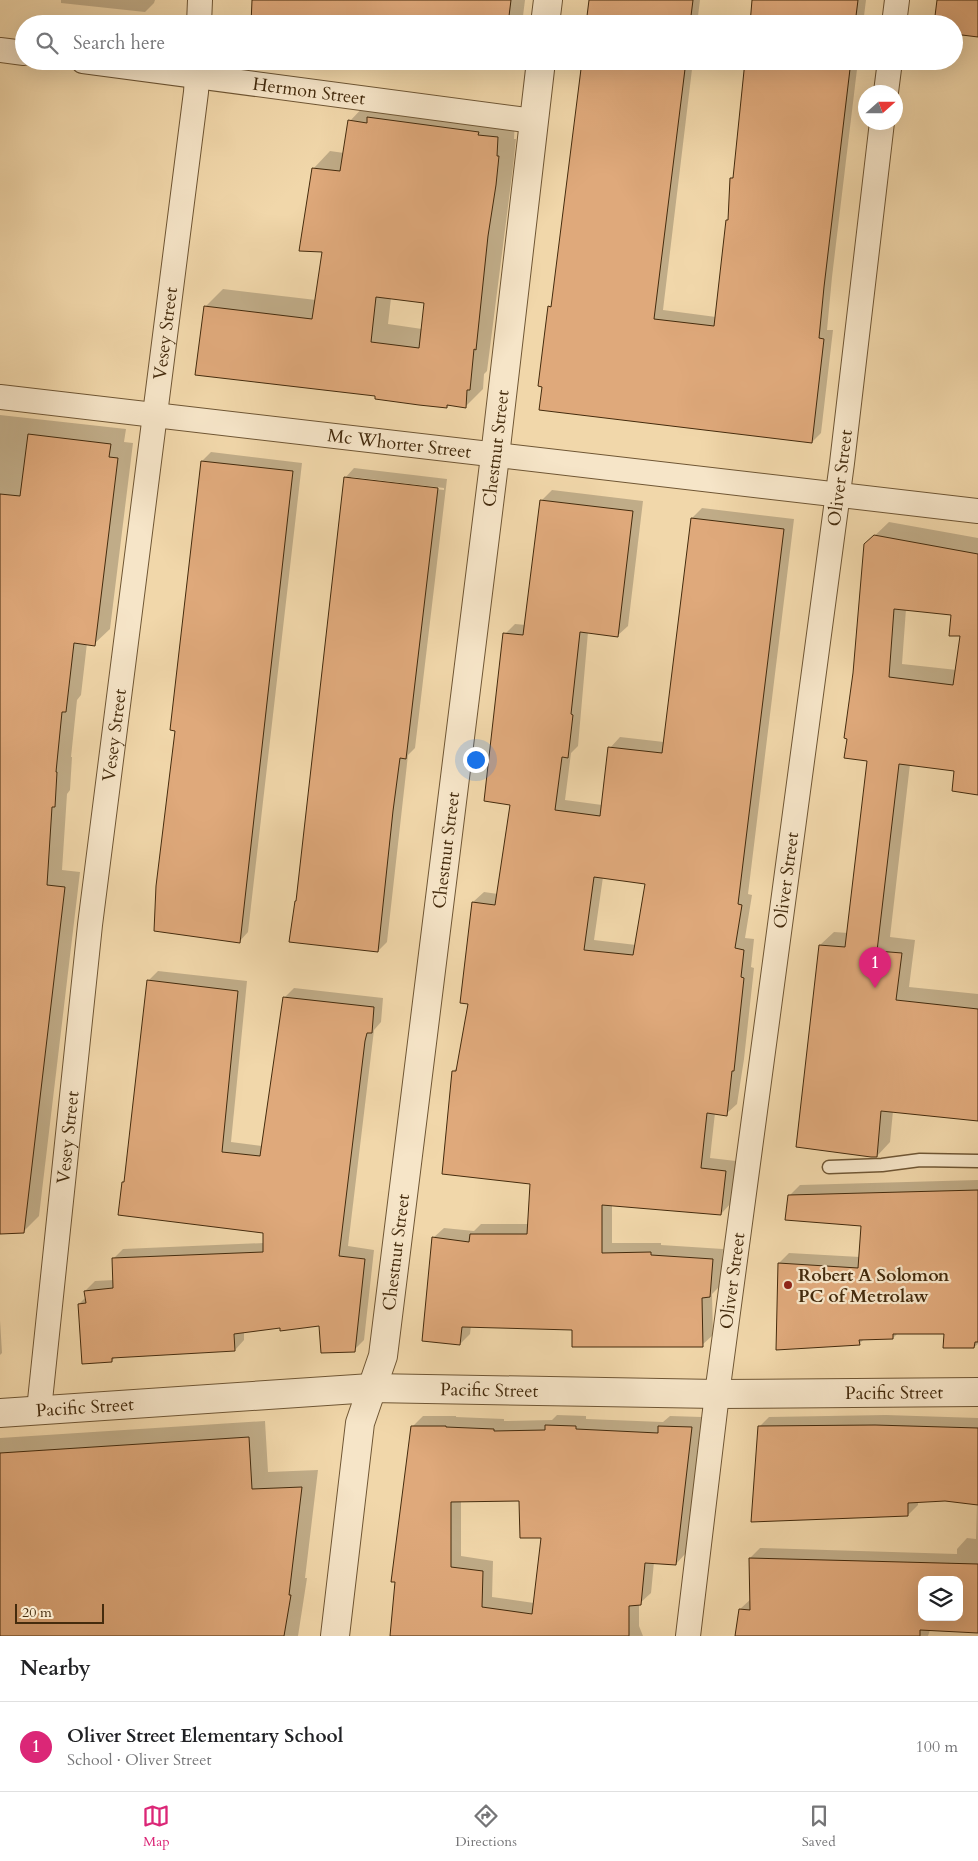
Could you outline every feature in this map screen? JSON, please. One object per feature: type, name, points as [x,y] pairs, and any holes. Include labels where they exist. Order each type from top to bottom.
[{"type":"street","points":[[199,15],[200,0]]},
{"type":"street","points":[[546,15],[548,0]]},
{"type":"street","points":[[895,15],[897,0]]},
{"type":"street","points":[[0,50],[15,52]]},
{"type":"street","name":"Vesey Street","points":[[39,1410],[90,925],[198,70]]},
{"type":"street","name":"Hermon Street","points":[[204,70],[534,121]]},
{"type":"street","name":"Chestnut Street","points":[[335,1636],[359,1429],[383,1356],[495,456],[540,70]]},
{"type":"street","points":[[887,85],[889,70]]},
{"type":"street","name":"Oliver Street","points":[[688,1636],[717,1394],[838,494],[881,130]]},
{"type":"street","name":"Mc Whorter Street","points":[[0,397],[978,511]]},
{"type":"street","name":"Pacific Street","points":[[0,1413],[371,1388],[717,1394],[978,1392]]},
{"type":"lane","points":[[829,1167],[882,1165],[920,1160],[978,1161]]},
{"type":"building","points":[[252,0],[511,0],[509,15],[251,15]]},
{"type":"building","points":[[589,0],[693,0],[691,15],[587,15]]},
{"type":"building","points":[[752,0],[858,0],[856,15],[751,15]]},
{"type":"building","points":[[937,0],[978,0],[978,37],[963,35],[963,15],[935,15]]},
{"type":"building","points":[[581,70],[685,70],[654,319],[714,326],[726,220],[728,220],[730,178],[733,178],[744,70],[850,70],[824,287],[819,338],[824,339],[812,443],[539,410],[542,387],[538,386],[548,306],[551,307]]},
{"type":"building","points":[[367,117],[479,132],[478,135],[498,137],[497,156],[499,156],[496,185],[488,236],[476,350],[474,349],[470,390],[467,390],[466,408],[447,405],[447,408],[419,405],[375,399],[375,396],[195,375],[204,306],[312,319],[322,252],[299,251],[312,168],[340,171],[348,120],[367,123]],"holes":[[[376,297],[424,303],[419,348],[371,342]]]},
{"type":"building","points":[[28,434],[111,444],[109,457],[118,458],[95,646],[74,643],[66,712],[62,712],[56,772],[55,807],[52,807],[47,885],[65,887],[24,1233],[0,1234],[0,494],[20,496]]},
{"type":"building","points":[[201,461],[293,471],[240,943],[154,931],[156,886],[175,731],[170,730]]},
{"type":"building","points":[[344,477],[438,488],[406,759],[400,758],[393,811],[378,952],[289,942],[296,901]]},
{"type":"building","points":[[540,500],[633,511],[618,637],[580,632],[568,758],[562,757],[555,810],[600,816],[608,747],[662,753],[691,518],[784,529],[738,904],[742,905],[735,948],[744,950],[741,977],[744,978],[734,1071],[732,1071],[727,1116],[707,1113],[701,1168],[726,1171],[721,1215],[602,1205],[602,1253],[651,1252],[651,1255],[713,1259],[710,1297],[702,1298],[703,1347],[572,1347],[572,1330],[462,1327],[460,1345],[422,1341],[432,1237],[469,1242],[470,1234],[527,1234],[530,1184],[442,1174],[452,1071],[456,1071],[468,1004],[460,1003],[472,902],[495,905],[510,805],[484,801],[503,633],[523,635]],"holes":[[[594,877],[645,884],[633,955],[584,950]]]},
{"type":"building","points":[[874,535],[978,554],[978,795],[952,791],[954,771],[899,764],[877,951],[902,953],[896,1000],[978,1009],[978,1121],[881,1111],[877,1157],[796,1147],[819,945],[845,947],[867,761],[844,758],[847,739],[844,738],[853,673],[864,544]],"holes":[[[894,609],[951,615],[949,636],[960,636],[953,685],[889,677]]]},
{"type":"building","points":[[147,980],[238,991],[222,1152],[260,1156],[283,997],[374,1007],[372,1033],[367,1033],[365,1041],[339,1256],[365,1259],[355,1352],[321,1353],[319,1326],[280,1331],[280,1328],[234,1334],[235,1351],[112,1358],[112,1362],[82,1364],[78,1304],[86,1303],[84,1291],[113,1288],[112,1258],[263,1252],[263,1233],[118,1215],[122,1182],[124,1182]]},
{"type":"building","points":[[978,1190],[978,1342],[975,1342],[974,1348],[943,1348],[944,1334],[893,1334],[893,1339],[859,1340],[860,1345],[776,1350],[778,1263],[858,1268],[861,1226],[785,1220],[788,1195]]},
{"type":"building","points":[[545,1425],[576,1426],[576,1429],[658,1433],[658,1426],[692,1427],[676,1565],[645,1563],[641,1605],[629,1606],[629,1636],[390,1636],[395,1582],[391,1582],[411,1426],[446,1426],[494,1429],[494,1431],[545,1430]],"holes":[[[519,1501],[520,1538],[541,1538],[532,1614],[482,1607],[483,1571],[451,1567],[451,1502]]]},
{"type":"building","points":[[875,1425],[978,1428],[978,1505],[945,1501],[908,1503],[908,1516],[751,1522],[758,1426]]},
{"type":"building","points":[[249,1437],[252,1489],[302,1487],[289,1595],[291,1595],[284,1636],[0,1636],[0,1453]]},
{"type":"building","points":[[749,1558],[978,1564],[978,1633],[920,1630],[920,1636],[735,1636],[739,1609],[750,1610]]},
{"type":"place","name":"Oliver Street Elementary School","points":[[875,988]]},
{"type":"place","name":"Robert A Solomon PC of Metrolaw","points":[[788,1285]]}]
